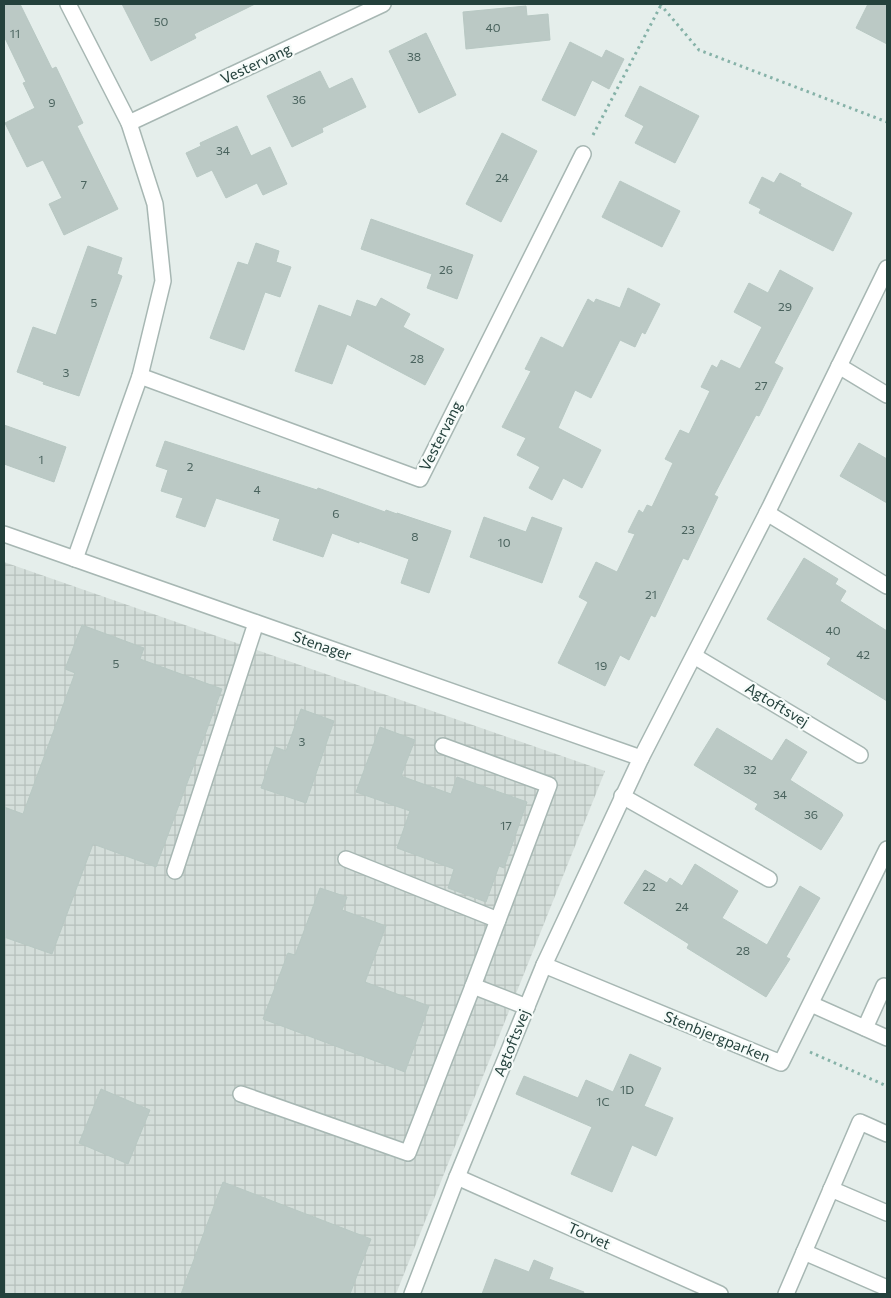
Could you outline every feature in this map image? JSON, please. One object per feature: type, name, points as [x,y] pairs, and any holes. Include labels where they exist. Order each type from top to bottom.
[{"type":"street","points":[[68,4],[130,123],[155,204],[163,281],[140,376],[75,559]]},
{"type":"street","name":"Vestervang","points":[[130,123],[383,4]]},
{"type":"street","name":"Vestervang","points":[[140,376],[420,479],[583,154]]},
{"type":"street","name":"Agtoftsvej","points":[[412,1294],[457,1177],[544,965],[622,796],[767,512],[887,268]]},
{"type":"street","points":[[839,366],[887,396]]},
{"type":"street","points":[[767,512],[887,586]]},
{"type":"street","name":"Stenager","points":[[4,534],[641,758]]},
{"type":"street","points":[[175,871],[256,623]]},
{"type":"street","name":"Agtoftsvej","points":[[694,656],[860,755]]},
{"type":"street","points":[[241,1094],[408,1153],[548,785],[442,746]]},
{"type":"street","points":[[622,796],[769,879]]},
{"type":"street","name":"Stenbjergparken","points":[[544,965],[781,1063],[887,849]]},
{"type":"street","points":[[346,859],[498,920]]},
{"type":"street","points":[[473,986],[527,1007]]},
{"type":"street","points":[[865,1028],[884,986],[887,988]]},
{"type":"street","points":[[810,1004],[887,1038]]},
{"type":"street","points":[[786,1294],[860,1122],[887,1134]]},
{"type":"street","name":"Torvet","points":[[457,1177],[720,1294]]},
{"type":"street","points":[[831,1189],[887,1213]]},
{"type":"street","points":[[804,1252],[887,1288]]},
{"type":"path","points":[[583,154],[660,4],[698,50],[887,122]]},
{"type":"path","points":[[792,1043],[887,1086]]},
{"type":"shaded area","points":[[4,562],[605,771],[396,1294],[4,1294]]},
{"type":"building","points":[[4,4],[20,4],[52,69],[56,67],[83,123],[77,126],[118,209],[64,235],[49,204],[62,198],[43,160],[27,167],[5,123],[35,108],[23,83],[26,82],[4,36]]},
{"type":"building","points":[[122,4],[255,4],[194,34],[196,38],[151,61]]},
{"type":"building","points":[[868,4],[887,4],[887,44],[856,28]]},
{"type":"building","points":[[526,6],[527,16],[548,14],[550,40],[466,49],[463,12]]},
{"type":"building","points":[[426,33],[456,95],[419,113],[389,51]]},
{"type":"building","points":[[570,42],[602,58],[606,50],[624,59],[609,89],[592,80],[575,116],[542,100]]},
{"type":"building","points":[[320,71],[329,89],[352,78],[366,107],[322,128],[323,132],[292,147],[267,96]]},
{"type":"building","points":[[640,86],[699,116],[675,163],[635,143],[644,126],[625,116]]},
{"type":"building","points":[[237,126],[251,156],[270,147],[287,184],[263,195],[257,183],[226,198],[212,170],[197,177],[186,153],[201,146],[200,143]]},
{"type":"building","points":[[502,133],[537,151],[501,222],[466,204]]},
{"type":"building","points":[[780,173],[801,184],[800,186],[852,213],[833,251],[759,213],[761,209],[749,203],[762,177],[774,183]]},
{"type":"building","points":[[620,181],[680,211],[662,247],[602,217]]},
{"type":"building","points":[[371,219],[473,255],[457,299],[427,288],[432,274],[361,249]]},
{"type":"building","points":[[256,243],[279,251],[276,262],[291,267],[280,297],[265,292],[244,350],[210,338],[238,262],[248,265]]},
{"type":"building","points":[[88,246],[122,258],[117,274],[122,276],[79,396],[43,384],[44,382],[17,372],[33,327],[56,335]]},
{"type":"building","points":[[780,270],[813,288],[774,363],[783,368],[759,416],[756,415],[714,495],[718,497],[688,560],[683,558],[655,617],[651,615],[629,660],[620,655],[605,686],[558,663],[588,602],[579,597],[596,562],[617,572],[635,534],[628,532],[639,510],[643,513],[647,505],[652,507],[673,463],[665,459],[680,430],[689,434],[710,391],[701,387],[712,365],[717,368],[721,360],[740,369],[762,327],[734,312],[749,283],[768,293]]},
{"type":"building","points":[[628,288],[660,304],[645,334],[642,332],[635,347],[620,340],[591,398],[575,390],[558,428],[601,450],[582,488],[563,478],[552,500],[529,488],[540,467],[517,455],[526,438],[502,427],[531,371],[525,369],[541,337],[563,348],[588,299],[594,303],[596,299],[620,308]]},
{"type":"building","points":[[381,298],[410,314],[403,327],[444,349],[425,385],[347,344],[332,384],[295,371],[319,305],[351,317],[357,300],[376,307]]},
{"type":"building","points":[[4,425],[66,447],[54,482],[4,464]]},
{"type":"building","points":[[165,441],[317,490],[318,488],[385,512],[386,510],[397,513],[451,531],[429,593],[401,583],[409,559],[332,533],[323,557],[273,540],[280,519],[216,498],[205,527],[176,517],[183,498],[161,491],[168,470],[156,466]]},
{"type":"building","points":[[859,443],[887,459],[887,503],[840,476]]},
{"type":"building","points":[[484,517],[526,532],[532,517],[562,528],[542,583],[470,557]]},
{"type":"building","points":[[804,558],[838,579],[835,584],[846,591],[840,601],[887,631],[887,701],[827,664],[831,658],[767,619]]},
{"type":"building","points":[[82,625],[144,648],[140,659],[222,689],[156,867],[93,844],[52,954],[4,937],[4,807],[23,814],[75,673],[65,669]]},
{"type":"building","points":[[301,709],[334,721],[306,803],[261,788],[275,747],[286,751]]},
{"type":"building","points":[[380,727],[415,740],[401,776],[451,794],[457,777],[527,802],[504,868],[499,866],[486,902],[448,888],[454,869],[397,848],[410,811],[356,792]]},
{"type":"building","points":[[717,728],[772,761],[786,739],[807,752],[790,780],[843,815],[821,850],[755,809],[758,804],[694,765]]},
{"type":"building","points":[[695,864],[738,891],[722,918],[767,945],[800,886],[820,898],[786,957],[790,959],[766,997],[687,948],[689,944],[624,903],[645,870],[667,883],[670,878],[682,886]]},
{"type":"building","points":[[320,888],[347,897],[342,910],[386,926],[365,982],[429,1006],[405,1072],[263,1019],[288,953],[295,955]]},
{"type":"building","points":[[630,1054],[661,1068],[644,1106],[673,1118],[656,1156],[632,1145],[612,1192],[571,1174],[592,1127],[516,1094],[524,1076],[578,1098],[586,1080],[613,1092]]},
{"type":"building","points":[[101,1089],[150,1110],[128,1164],[79,1143]]},
{"type":"building","points":[[223,1182],[371,1239],[350,1294],[181,1294]]},
{"type":"building","points":[[495,1259],[529,1272],[534,1260],[553,1268],[549,1279],[584,1292],[583,1294],[482,1294]]}]
